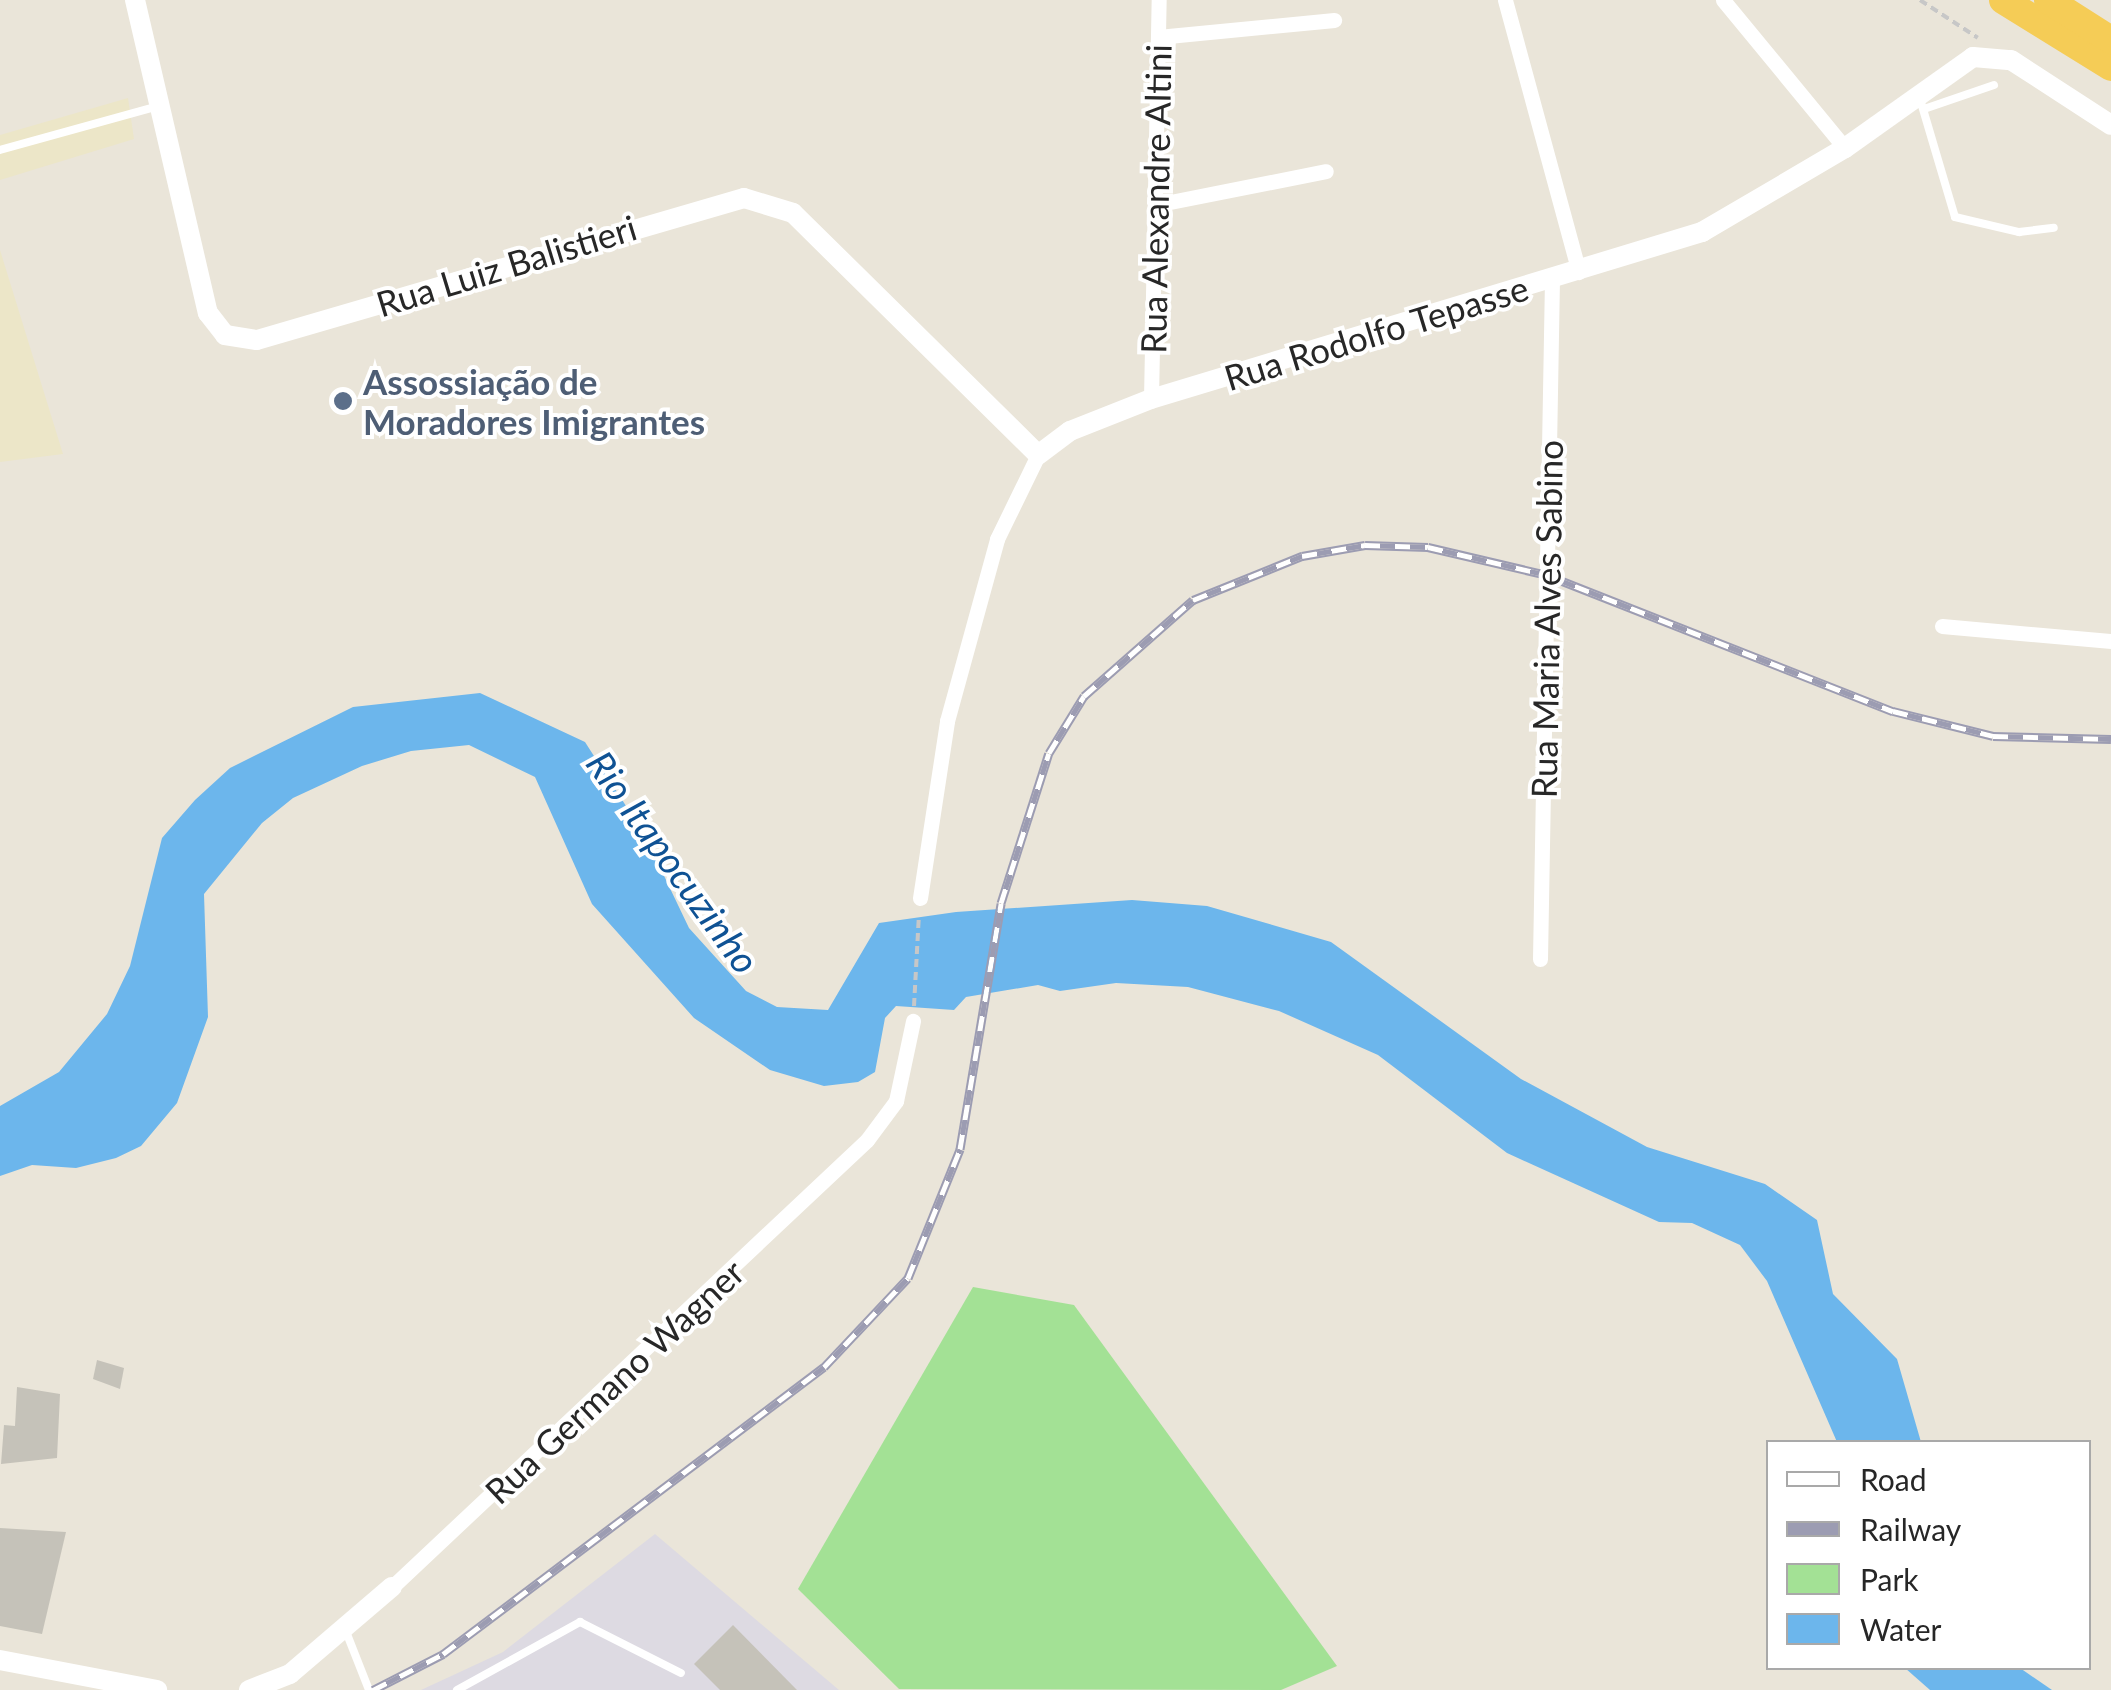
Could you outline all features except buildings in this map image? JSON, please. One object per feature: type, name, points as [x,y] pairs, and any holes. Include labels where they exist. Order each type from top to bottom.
[{"type":"highway","points":[[2003,0],[2111,67]]},
{"type":"highway","points":[[2048,0],[2111,40]]},
{"type":"street","name":"Rua Luiz Balistieri","points":[[135,0],[208,313],[225,336],[257,340],[744,198],[793,214],[1038,455]]},
{"type":"street","name":"Rua Alexandre Altini","points":[[1151,399],[1159,0]]},
{"type":"street","points":[[1505,0],[1579,272]]},
{"type":"street","points":[[1724,0],[1845,148]]},
{"type":"street","points":[[1158,37],[1334,20]]},
{"type":"street","points":[[1993,53],[2111,125]]},
{"type":"street","name":"Rua Rodolfo Tepasse","points":[[1038,455],[1070,432],[1151,399],[1579,272],[1727,221],[1921,102],[1973,57],[1993,53]]},
{"type":"street","points":[[1155,206],[1326,171]]},
{"type":"street","name":"Rua Maria Alves Sabino","points":[[1540,959],[1552,280]]},
{"type":"street","points":[[920,898],[947,721],[997,539],[1038,455]]},
{"type":"street","points":[[1942,626],[2111,641]]},
{"type":"street","name":"Rua Germano Wagner","points":[[248,1690],[290,1674],[345,1629],[866,1140],[896,1101],[913,1020]]},
{"type":"street","points":[[0,1660],[157,1690]]},
{"type":"lane","points":[[1994,85],[1921,102],[1955,217],[2004,230],[2054,228]]},
{"type":"lane","points":[[0,150],[160,106]]},
{"type":"lane","points":[[457,1690],[580,1622],[681,1672]]},
{"type":"lane","points":[[345,1629],[369,1690]]},
{"type":"path","points":[[1920,0],[1960,20],[1993,53]]},
{"type":"path","points":[[913,1020],[920,898]]},
{"type":"shaded area","points":[[128,98],[134,139],[0,180],[0,135]]},
{"type":"shaded area","points":[[0,250],[63,454],[0,462]]},
{"type":"shaded area","points":[[655,1534],[839,1690],[421,1690],[503,1652]]},
{"type":"green space","points":[[973,1287],[1074,1305],[1337,1666],[1281,1690],[899,1689],[798,1589]]},
{"type":"water","points":[[480,693],[585,742],[644,834],[689,928],[746,991],[777,1007],[828,1010],[879,923],[956,912],[1132,900],[1207,906],[1331,942],[1521,1079],[1647,1147],[1765,1184],[1817,1220],[1833,1294],[1897,1359],[1920,1440],[1836,1440],[1767,1281],[1740,1245],[1692,1223],[1659,1222],[1507,1153],[1378,1055],[1279,1011],[1188,987],[1116,983],[1060,991],[1038,985],[966,997],[954,1010],[896,1006],[885,1018],[875,1072],[858,1082],[824,1086],[770,1070],[694,1018],[592,904],[535,777],[469,745],[411,751],[362,766],[293,798],[262,823],[204,894],[208,1017],[177,1103],[141,1146],[116,1158],[76,1168],[32,1165],[0,1176],[0,1106],[59,1072],[107,1014],[130,966],[162,838],[230,768],[353,707]]},
{"type":"water","points":[[1907,1670],[2023,1670],[2052,1690],[1930,1690]]},
{"type":"railway","points":[[373,1690],[443,1654],[824,1367],[908,1278],[960,1149],[1001,903],[1049,753],[1084,696],[1193,600],[1302,556],[1365,545],[1428,547],[1547,575],[1893,711],[1993,736],[2111,739]]},
{"type":"place","name":"Assossiação de Moradores Imigrantes","points":[[343,401]]},
{"type":"water label","name":"Rio Itapocuzinho","points":[[673,862]]}]
